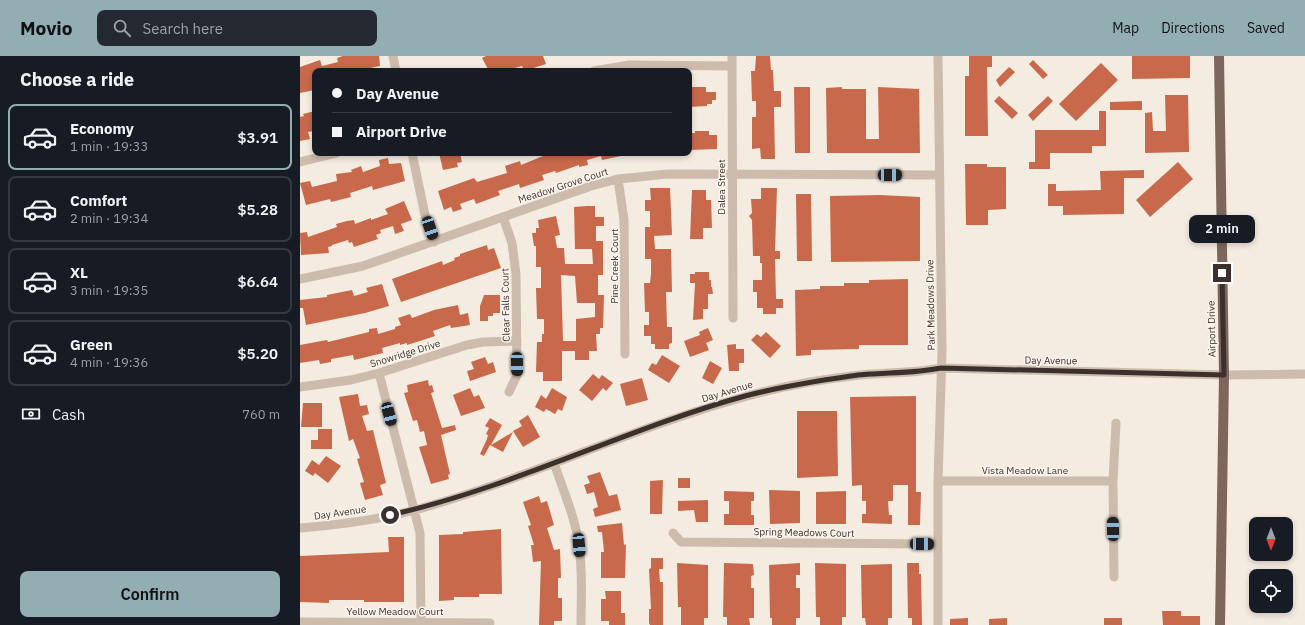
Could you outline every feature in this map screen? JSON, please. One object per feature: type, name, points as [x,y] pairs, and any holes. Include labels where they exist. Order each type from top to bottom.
[{"type":"main road","name":"Airport Drive","points":[[1219,56],[1224,375],[1220,625]]},
{"type":"street","points":[[393,56],[395,68]]},
{"type":"street","name":"Dalea Street","points":[[732,56],[733,318]]},
{"type":"street","name":"Park Meadows Drive","points":[[938,56],[941,368],[938,481],[938,625]]},
{"type":"street","points":[[612,68],[629,65],[732,66]]},
{"type":"street","points":[[300,162],[325,156]]},
{"type":"street","points":[[413,156],[425,215],[434,242]]},
{"type":"street","name":"Meadow Grove Court","points":[[300,279],[363,266],[591,186],[618,179],[668,174],[939,175]]},
{"type":"street","name":"Pine Creek Court","points":[[618,179],[624,220],[625,354]]},
{"type":"street","name":"Clear Falls Court","points":[[503,217],[515,259],[517,375],[509,392]]},
{"type":"street","name":"Snowridge Drive","points":[[300,387],[351,380],[379,373],[467,345],[483,342],[517,341]]},
{"type":"street","name":"Day Avenue","points":[[300,528],[355,522],[414,510],[465,495],[710,407],[775,389],[852,376],[924,372],[941,368],[1224,375],[1305,374]]},
{"type":"street","points":[[379,373],[414,510],[421,545],[422,622]]},
{"type":"street","points":[[1114,577],[1113,481],[1116,423]]},
{"type":"street","points":[[554,463],[572,515],[579,545],[581,568],[581,625]]},
{"type":"street","name":"Vista Meadow Lane","points":[[938,481],[1113,481]]},
{"type":"street","name":"Spring Meadows Court","points":[[673,533],[681,542],[938,544]]},
{"type":"street","name":"Yellow Meadow Court","points":[[300,622],[490,623]]},
{"type":"building","points":[[343,56],[379,56],[380,66],[370,68],[312,68],[312,91],[300,93],[300,67],[320,60],[322,66],[338,62],[337,58]]},
{"type":"building","points":[[486,56],[543,56],[546,64],[533,68],[523,68],[522,66],[514,68],[487,68],[482,58]]},
{"type":"building","points":[[756,56],[770,56],[771,70],[773,70],[774,91],[781,91],[781,107],[774,107],[775,159],[761,159],[760,148],[752,149],[752,117],[756,117],[756,101],[752,101],[751,71],[755,71]]},
{"type":"building","points":[[969,56],[992,56],[992,67],[987,67],[988,136],[965,136],[965,76],[969,76]]},
{"type":"building","points":[[1132,56],[1190,56],[1190,78],[1132,79]]},
{"type":"building","points":[[1033,60],[1048,75],[1043,79],[1029,64]]},
{"type":"building","points":[[1101,63],[1118,80],[1076,121],[1059,104]]},
{"type":"building","points":[[1009,67],[1015,72],[1000,87],[996,80]]},
{"type":"building","points":[[692,87],[706,87],[706,92],[716,92],[716,100],[712,100],[712,104],[707,104],[707,106],[692,107]]},
{"type":"building","points":[[794,87],[810,87],[810,153],[795,153]]},
{"type":"building","points":[[842,87],[842,89],[866,89],[866,139],[879,139],[878,87],[919,89],[920,153],[827,153],[826,88]]},
{"type":"building","points":[[1165,95],[1188,95],[1189,152],[1145,153],[1145,113],[1152,112],[1153,131],[1166,131]]},
{"type":"building","points":[[999,96],[1018,113],[1012,119],[994,101]]},
{"type":"building","points":[[1048,96],[1053,101],[1033,121],[1028,115]]},
{"type":"building","points":[[1142,101],[1142,110],[1110,110],[1110,102]]},
{"type":"building","points":[[1099,111],[1106,111],[1106,146],[1092,146],[1092,153],[1050,153],[1050,169],[1029,169],[1029,162],[1035,162],[1035,130],[1099,130]]},
{"type":"building","points":[[312,112],[312,131],[308,132],[310,139],[300,141],[300,117],[304,116],[303,114]]},
{"type":"building","points":[[695,131],[709,131],[709,135],[717,135],[717,149],[692,150],[692,133],[695,133]]},
{"type":"building","points":[[440,156],[461,156],[462,162],[457,163],[458,167],[443,170]]},
{"type":"building","points":[[543,156],[601,156],[587,160],[588,165],[579,167],[579,165],[556,173],[555,171],[542,175],[544,180],[520,188],[519,184],[498,191],[500,195],[476,204],[474,199],[460,204],[462,209],[453,212],[451,207],[444,210],[438,191],[474,178],[477,182],[507,173],[505,166],[520,161],[521,165]]},
{"type":"building","points":[[601,156],[621,156],[602,160]]},
{"type":"building","points":[[388,158],[389,164],[401,163],[405,181],[373,190],[372,186],[350,193],[351,197],[331,202],[330,199],[306,205],[300,183],[310,181],[312,187],[337,181],[336,174],[352,172],[351,170],[361,166],[363,172],[380,166],[379,160]]},
{"type":"building","points":[[1178,162],[1193,179],[1150,217],[1136,200]]},
{"type":"building","points":[[965,164],[987,164],[987,167],[1006,167],[1006,209],[988,210],[988,225],[966,225]]},
{"type":"building","points":[[1144,170],[1144,178],[1124,178],[1124,214],[1063,215],[1063,206],[1048,206],[1048,184],[1056,184],[1056,191],[1101,190],[1100,171]]},
{"type":"building","points":[[650,188],[670,188],[672,235],[654,236],[655,249],[671,249],[672,292],[666,292],[667,327],[672,327],[672,343],[669,344],[669,349],[655,349],[655,344],[651,344],[651,336],[644,336],[644,325],[649,325],[649,312],[645,312],[644,283],[650,283],[651,274],[651,259],[645,259],[645,227],[650,227],[650,211],[645,211],[645,200],[651,200]]},
{"type":"building","points":[[761,188],[777,188],[775,251],[780,251],[780,259],[775,259],[776,299],[783,299],[783,308],[776,308],[776,314],[763,314],[763,308],[757,308],[757,292],[753,292],[753,280],[762,280],[762,263],[760,263],[760,256],[753,256],[752,220],[749,216],[752,213],[751,199],[761,199]]},
{"type":"building","points":[[692,190],[706,190],[706,200],[711,200],[712,228],[703,228],[703,239],[690,239]]},
{"type":"building","points":[[796,194],[811,194],[812,261],[797,261]]},
{"type":"building","points":[[880,195],[920,197],[920,261],[831,262],[830,196]]},
{"type":"building","points":[[404,201],[412,220],[401,224],[404,231],[395,234],[393,226],[380,230],[381,233],[376,235],[378,239],[354,247],[352,242],[349,243],[348,240],[328,247],[329,253],[301,255],[300,233],[307,232],[308,237],[337,227],[336,224],[347,221],[354,220],[355,224],[371,218],[371,220],[388,214],[385,209]]},
{"type":"building","points":[[595,206],[595,217],[604,217],[604,226],[596,226],[596,241],[603,241],[603,275],[598,275],[598,295],[604,295],[603,328],[600,328],[600,334],[596,334],[597,351],[589,351],[589,360],[575,360],[575,351],[562,351],[562,381],[543,381],[543,372],[536,372],[537,342],[542,342],[542,334],[544,334],[544,319],[537,319],[536,288],[541,288],[541,267],[536,267],[536,246],[534,246],[532,233],[536,233],[536,228],[539,228],[538,220],[556,216],[560,235],[555,236],[557,248],[564,248],[565,264],[593,264],[592,249],[575,249],[574,207]],"holes":[[[561,275],[575,276],[577,303],[595,303],[595,317],[576,319],[576,341],[563,341]]]},
{"type":"building","points":[[487,245],[488,250],[494,248],[501,268],[401,302],[392,279],[442,261],[443,265],[455,260],[454,258],[460,256],[460,254]]},
{"type":"building","points":[[695,272],[709,272],[709,280],[711,280],[713,294],[708,294],[708,309],[703,309],[703,319],[693,320],[695,283],[690,283],[690,274],[695,274]]},
{"type":"building","points":[[908,279],[908,345],[859,345],[859,349],[811,350],[811,355],[796,356],[795,290],[820,289],[820,286],[844,286],[844,283],[869,283],[869,280]]},
{"type":"building","points":[[382,284],[389,306],[365,313],[306,325],[303,308],[300,308],[300,300],[327,297],[327,295],[352,290],[354,296],[368,292],[366,288]]},
{"type":"building","points":[[484,295],[500,295],[500,313],[493,313],[493,316],[488,316],[488,321],[480,321],[480,306]]},
{"type":"building","points":[[458,305],[460,315],[468,313],[470,325],[451,328],[450,325],[433,331],[435,336],[407,345],[407,343],[400,345],[400,343],[382,348],[383,353],[354,360],[353,355],[331,359],[331,362],[320,364],[319,360],[300,363],[300,345],[327,340],[328,342],[369,332],[369,329],[377,328],[378,334],[395,329],[395,327],[401,325],[398,318],[410,314],[412,318],[434,310]]},
{"type":"building","points":[[708,328],[713,340],[706,343],[709,350],[690,357],[684,341],[700,335],[699,332]]},
{"type":"building","points":[[766,332],[781,346],[770,358],[751,340],[757,334],[761,337]]},
{"type":"building","points":[[736,344],[736,349],[744,349],[744,363],[739,363],[739,371],[729,371],[727,345]]},
{"type":"building","points":[[662,355],[680,366],[669,383],[648,370],[652,363],[656,365]]},
{"type":"building","points":[[485,357],[488,364],[493,362],[496,372],[470,381],[467,371],[474,369],[471,362]]},
{"type":"building","points":[[710,361],[722,368],[713,384],[702,378]]},
{"type":"building","points":[[593,374],[599,379],[602,375],[613,383],[606,391],[603,388],[592,401],[579,390]]},
{"type":"building","points":[[642,378],[648,400],[626,406],[620,384]]},
{"type":"building","points":[[428,380],[429,386],[432,385],[434,392],[431,393],[442,428],[455,425],[456,430],[441,435],[450,474],[448,475],[449,479],[431,484],[419,447],[427,445],[424,431],[420,432],[417,420],[413,421],[404,393],[408,392],[407,385]]},
{"type":"building","points":[[470,388],[474,397],[479,395],[485,408],[461,416],[453,395]]},
{"type":"building","points":[[552,388],[567,397],[562,411],[558,409],[555,414],[546,409],[544,412],[535,407],[541,395],[546,399]]},
{"type":"building","points":[[358,394],[360,406],[367,405],[369,414],[362,416],[367,431],[373,430],[386,483],[380,485],[383,495],[365,500],[360,483],[364,482],[357,459],[360,458],[353,439],[349,441],[339,397]]},
{"type":"building","points":[[916,396],[916,492],[921,492],[920,525],[908,525],[908,485],[893,485],[893,501],[888,501],[889,515],[892,515],[892,524],[862,523],[862,514],[866,514],[866,501],[862,501],[862,485],[852,486],[850,397]]},
{"type":"building","points":[[303,403],[322,403],[322,427],[301,427]]},
{"type":"building","points":[[797,411],[837,411],[838,476],[797,478]]},
{"type":"building","points":[[528,415],[540,437],[523,447],[513,431],[522,426],[519,421]]},
{"type":"building","points":[[490,418],[502,425],[491,445],[513,432],[503,452],[490,445],[484,456],[480,454],[487,439],[488,435],[486,434],[489,428],[485,426]]},
{"type":"building","points":[[318,429],[332,429],[332,449],[311,449],[311,440],[318,440]]},
{"type":"building","points":[[326,456],[341,466],[328,483],[315,473],[313,476],[305,471],[312,460],[319,465]]},
{"type":"building","points":[[600,472],[609,496],[617,494],[621,510],[595,517],[593,509],[598,507],[594,492],[587,494],[584,485],[590,483],[587,476]]},
{"type":"building","points":[[678,478],[690,478],[690,488],[678,488]]},
{"type":"building","points":[[663,480],[662,514],[650,514],[650,481]]},
{"type":"building","points":[[769,490],[800,491],[800,523],[770,524]]},
{"type":"building","points":[[724,491],[754,492],[754,501],[751,501],[751,515],[754,515],[754,525],[724,525],[724,514],[729,514],[729,501],[724,501]]},
{"type":"building","points":[[846,491],[846,524],[816,524],[816,492]]},
{"type":"building","points":[[539,496],[541,503],[547,501],[554,525],[547,528],[554,550],[560,549],[561,578],[558,578],[558,598],[562,598],[562,621],[554,621],[554,625],[539,625],[541,561],[533,562],[531,545],[534,545],[528,526],[531,525],[523,502]]},
{"type":"building","points":[[708,500],[708,522],[696,522],[694,510],[678,511],[678,501]]},
{"type":"building","points":[[622,523],[624,545],[626,544],[625,578],[601,578],[601,552],[604,552],[602,532],[598,532],[597,526]]},
{"type":"building","points":[[501,529],[502,594],[479,594],[479,597],[454,597],[454,600],[439,601],[439,535],[463,534],[463,532]]},
{"type":"building","points":[[388,537],[404,537],[404,602],[329,600],[329,603],[300,602],[300,556],[389,552]]},
{"type":"building","points":[[651,558],[663,558],[663,569],[659,569],[660,582],[663,582],[663,625],[650,625],[649,623],[649,609],[651,609],[649,569],[651,568]]},
{"type":"building","points":[[677,563],[708,565],[708,618],[704,618],[704,625],[681,625],[681,607],[678,607]]},
{"type":"building","points":[[724,563],[753,564],[754,575],[751,576],[751,588],[754,588],[754,618],[749,618],[750,625],[727,625],[727,617],[723,617]]},
{"type":"building","points":[[800,563],[800,575],[796,575],[796,588],[800,588],[800,618],[796,618],[796,625],[772,625],[772,618],[770,618],[769,565]]},
{"type":"building","points":[[815,563],[846,564],[846,617],[842,617],[842,625],[820,625],[820,617],[816,617]]},
{"type":"building","points":[[907,563],[919,563],[919,574],[921,574],[922,625],[912,625],[912,618],[908,618]]},
{"type":"building","points":[[892,564],[892,618],[888,618],[888,625],[866,625],[865,618],[862,618],[861,565]]},
{"type":"building","points":[[605,591],[621,591],[621,613],[625,613],[625,625],[609,625],[609,621],[601,621],[601,599],[606,599]]},
{"type":"building","points":[[1162,611],[1181,611],[1181,616],[1200,616],[1200,625],[1163,625]]},
{"type":"building","points":[[968,618],[968,625],[950,625],[950,619]]},
{"type":"building","points":[[1007,618],[1007,625],[989,625],[989,619]]},
{"type":"building","points":[[1104,618],[1122,618],[1122,625],[1104,625]]},
{"type":"route","points":[[390,515],[414,510],[477,491],[710,407],[745,396],[780,388],[852,376],[924,372],[941,368],[1224,375],[1222,273]]}]
